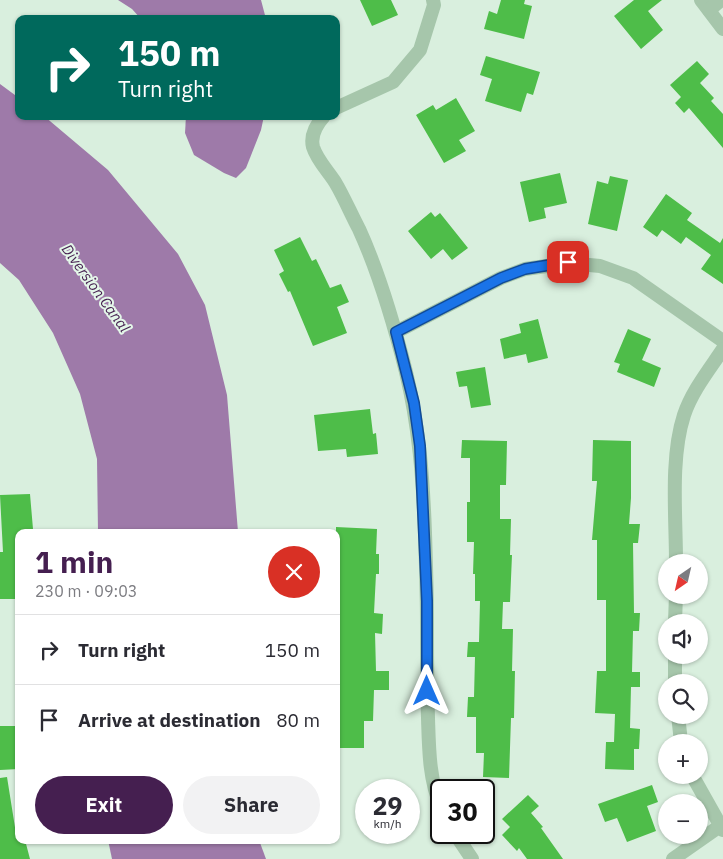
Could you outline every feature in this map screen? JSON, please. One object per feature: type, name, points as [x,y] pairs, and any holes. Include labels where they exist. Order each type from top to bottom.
[{"type":"street","points":[[340,106],[393,82],[420,50],[434,5],[433,0]]},
{"type":"street","points":[[721,0],[705,5],[723,29]]},
{"type":"street","points":[[321,120],[314,130],[312,137],[314,148],[359,229],[376,268],[396,332],[414,403],[420,446],[427,601],[427,691],[433,779]]},
{"type":"street","points":[[396,332],[501,278],[525,269],[568,262],[600,266],[632,278],[723,341]]},
{"type":"street","points":[[676,554],[676,451],[680,430],[691,399],[723,349]]},
{"type":"street","points":[[673,859],[722,828],[697,784]]},
{"type":"street","points":[[462,844],[472,859]]},
{"type":"water","points":[[118,0],[261,0],[265,15],[137,15]]},
{"type":"water","name":"Diversion Canal","points":[[0,84],[15,95],[15,120],[49,120],[108,170],[178,254],[205,305],[227,395],[238,529],[98,529],[97,459],[80,394],[53,333],[19,280],[0,263]]},
{"type":"water","points":[[186,120],[263,120],[246,168],[236,178],[194,155],[185,133]]},
{"type":"water","points":[[109,844],[260,844],[266,859],[112,859]]},
{"type":"building","points":[[360,0],[391,0],[398,15],[372,26]]},
{"type":"building","points":[[501,0],[525,0],[524,4],[532,6],[524,39],[484,29],[489,11],[497,14]]},
{"type":"building","points":[[634,0],[662,0],[648,11],[663,30],[641,49],[614,16]]},
{"type":"building","points":[[486,56],[540,72],[533,95],[527,93],[521,112],[485,101],[492,79],[480,75]]},
{"type":"building","points":[[697,61],[709,74],[700,83],[714,98],[711,101],[723,114],[723,148],[689,108],[684,113],[675,103],[681,97],[670,85]]},
{"type":"building","points":[[456,98],[475,131],[459,140],[466,151],[444,163],[416,115],[433,105],[436,110]]},
{"type":"building","points":[[560,173],[567,203],[544,208],[546,218],[529,222],[520,182]]},
{"type":"building","points":[[610,176],[628,180],[617,231],[588,224],[597,181],[608,184]]},
{"type":"building","points":[[666,194],[692,213],[687,220],[720,243],[723,238],[723,284],[701,269],[711,255],[686,237],[681,244],[662,230],[657,237],[643,227]]},
{"type":"building","points":[[431,212],[435,217],[440,213],[468,248],[452,260],[443,249],[431,259],[408,231]]},
{"type":"building","points":[[300,237],[312,261],[316,259],[330,288],[341,284],[349,302],[337,307],[347,333],[313,346],[290,291],[288,292],[279,274],[284,271],[274,250]]},
{"type":"building","points":[[538,319],[548,358],[528,363],[526,354],[504,359],[500,339],[521,333],[519,324]]},
{"type":"building","points":[[628,329],[651,339],[642,360],[661,368],[654,387],[617,372],[620,364],[614,362]]},
{"type":"building","points":[[485,367],[491,405],[471,408],[467,386],[459,387],[456,372]]},
{"type":"building","points":[[370,409],[373,434],[376,433],[378,454],[347,457],[346,449],[318,451],[314,415]]},
{"type":"building","points":[[462,440],[507,441],[506,485],[500,485],[500,519],[511,519],[510,602],[503,602],[502,629],[513,629],[512,671],[515,671],[514,718],[511,718],[509,778],[483,777],[484,753],[476,753],[476,717],[467,717],[468,697],[474,697],[475,657],[467,657],[468,642],[479,642],[480,601],[475,601],[475,574],[473,574],[474,542],[467,542],[467,502],[470,502],[470,458],[461,458]]},
{"type":"building","points":[[593,440],[631,441],[629,524],[640,524],[638,543],[633,543],[634,613],[640,613],[639,631],[633,631],[632,672],[640,672],[640,687],[631,687],[630,728],[640,729],[639,749],[634,749],[634,770],[605,769],[606,742],[614,742],[615,714],[595,713],[597,671],[606,671],[606,600],[597,600],[597,540],[592,540],[597,481],[592,481]]},
{"type":"building","points":[[30,494],[33,529],[15,529],[15,599],[0,599],[0,552],[3,552],[0,495]]},
{"type":"building","points":[[336,527],[377,529],[376,554],[379,554],[379,574],[376,574],[374,613],[383,614],[382,634],[375,633],[376,671],[389,671],[389,690],[374,690],[373,721],[364,721],[364,748],[340,748],[340,529],[336,529]]},
{"type":"building","points":[[0,726],[15,726],[15,769],[0,770]]},
{"type":"building","points":[[7,777],[15,827],[15,844],[26,844],[30,859],[0,859],[0,778]]},
{"type":"building","points":[[652,785],[658,802],[647,806],[656,831],[627,842],[617,818],[605,822],[598,804]]},
{"type":"building","points":[[528,795],[539,806],[531,813],[543,827],[541,828],[563,859],[527,859],[519,848],[517,851],[502,835],[510,827],[502,819]]},
{"type":"route","points":[[427,691],[427,601],[420,446],[414,403],[396,332],[501,278],[525,269],[568,262]]}]
